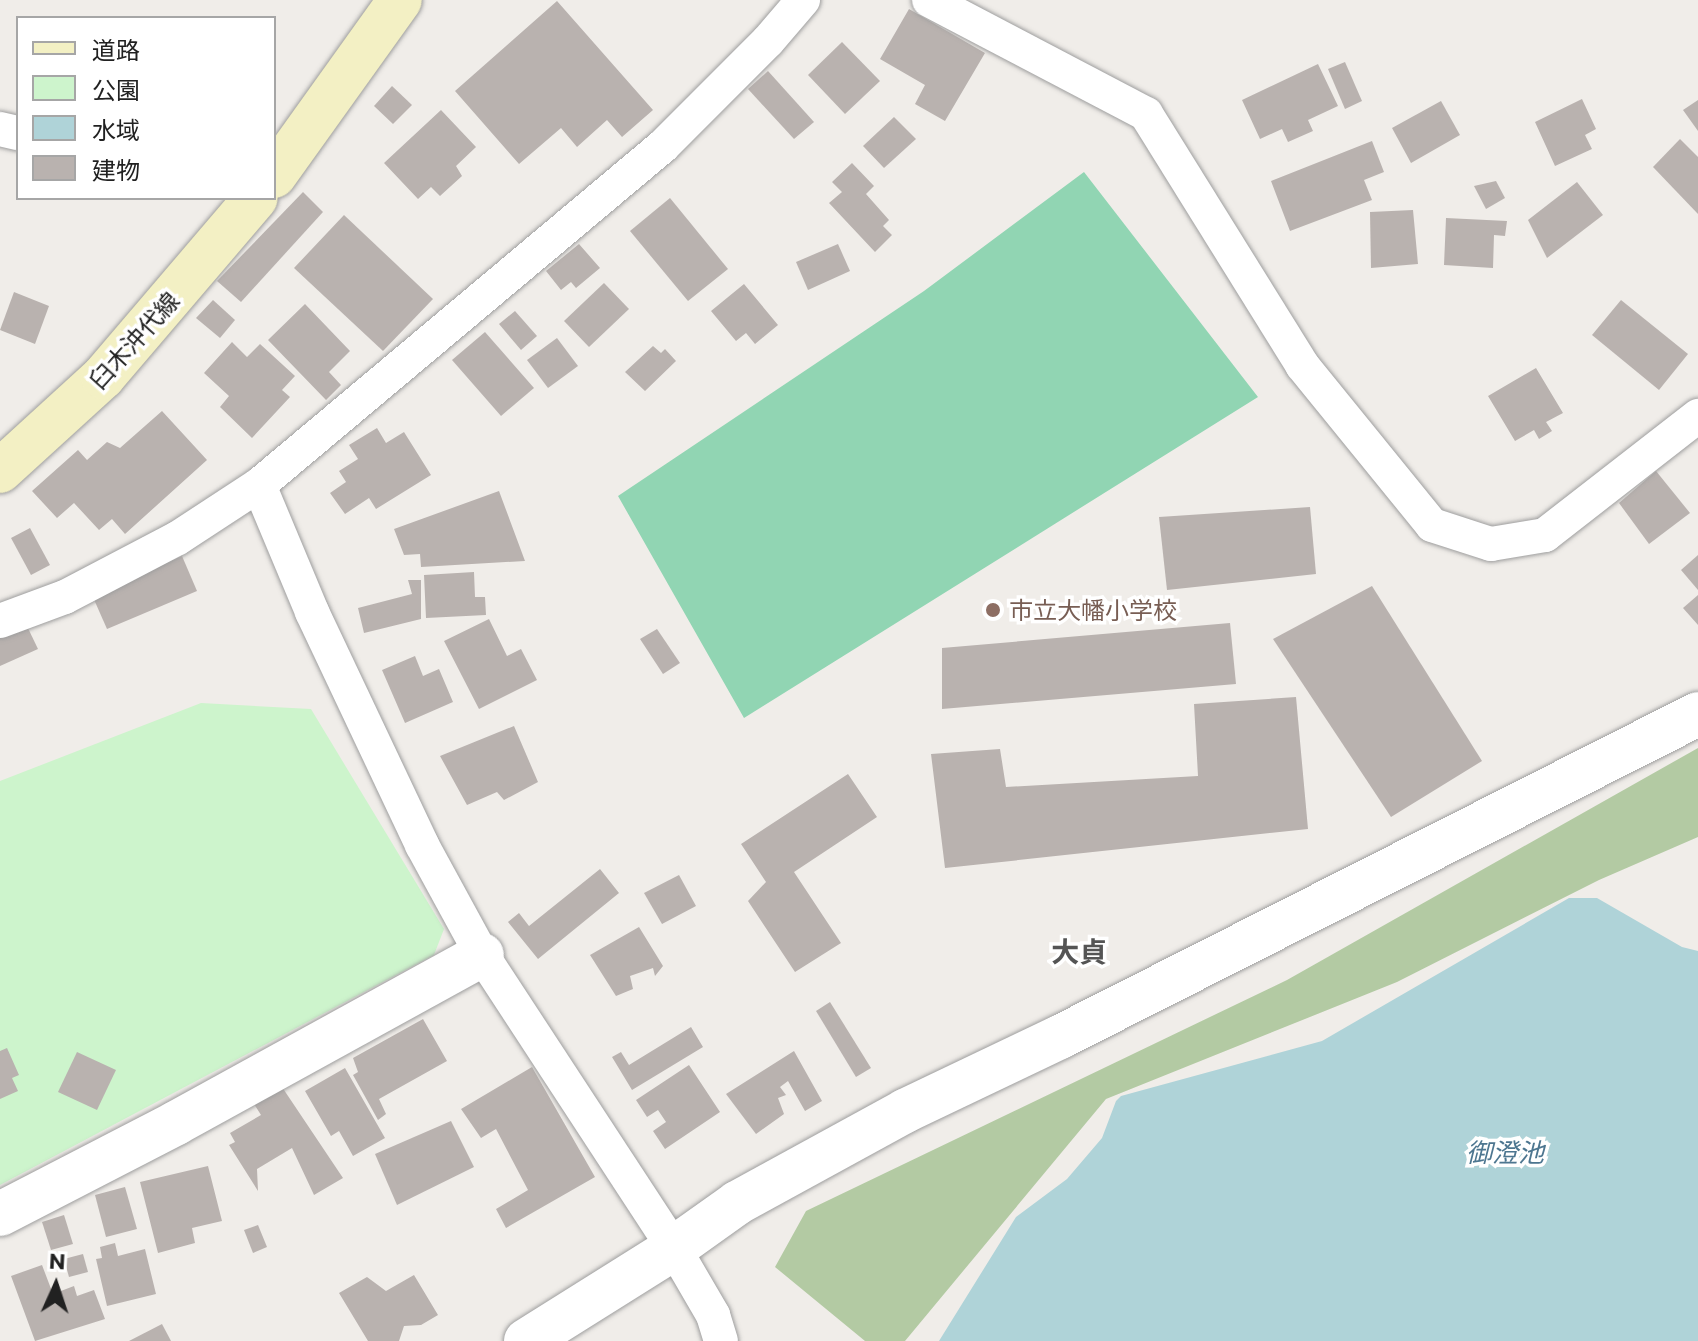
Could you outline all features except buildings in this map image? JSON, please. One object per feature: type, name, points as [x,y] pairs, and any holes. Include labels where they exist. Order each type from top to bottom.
[{"type":"main road","points":[[276,173],[400,0]]},
{"type":"main road","name":"臼木沖代線","points":[[2,464],[103,377],[240,203]]},
{"type":"street","points":[[0,621],[65,597],[164,546],[259,485],[663,146],[768,41],[803,0]]},
{"type":"street","points":[[929,0],[1146,114],[1302,365],[1432,525],[1491,544],[1545,535],[1698,416]]},
{"type":"street","points":[[259,485],[370,739],[482,955],[674,1248],[713,1315],[721,1341]]},
{"type":"street","points":[[526,1341],[674,1248],[737,1203],[905,1111],[1060,1037],[1698,714]]},
{"type":"street","points":[[0,1214],[190,1116],[482,955]]},
{"type":"green space","points":[[1084,172],[1258,397],[744,718],[618,496],[924,291]]},
{"type":"green space","points":[[201,703],[311,709],[444,929],[434,955],[0,1185],[0,781]]},
{"type":"green space","points":[[1698,748],[1698,837],[1599,880],[1397,982],[1106,1099],[905,1341],[865,1341],[775,1267],[806,1211],[1287,980]]},
{"type":"water","name":"御澄池","points":[[1569,898],[1597,898],[1682,947],[1698,951],[1698,1341],[939,1341],[1016,1217],[1067,1179],[1102,1138],[1116,1101],[1121,1096],[1322,1041]]},
{"type":"place","name":"市立大幡小学校","points":[[993,610]]},
{"type":"district","name":"大貞","points":[[1079,951]]}]
